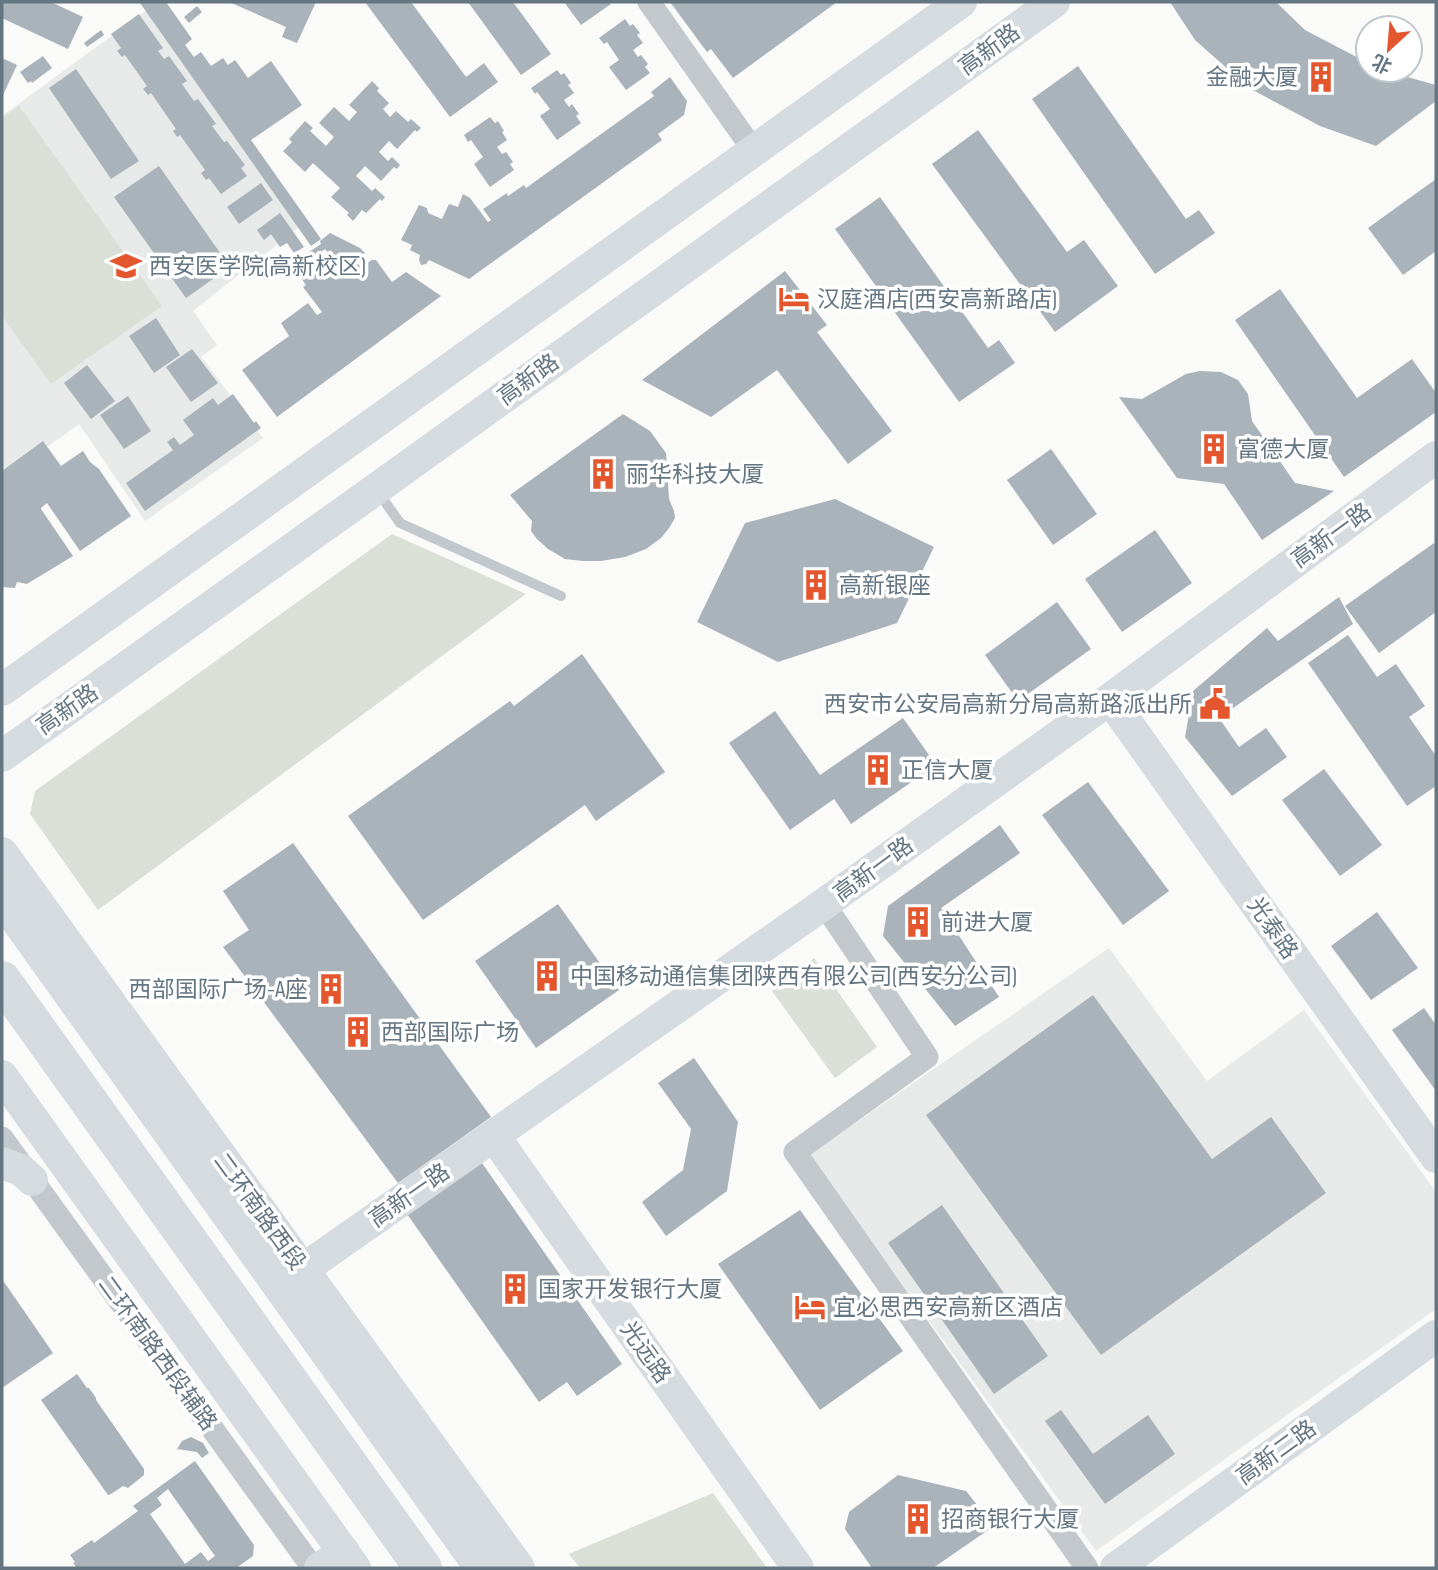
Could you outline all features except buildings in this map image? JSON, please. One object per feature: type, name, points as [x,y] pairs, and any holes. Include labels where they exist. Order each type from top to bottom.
[{"type":"highway","points":[[2,895],[484,1568]]},
{"type":"highway","points":[[2,938],[455,1568]]},
{"type":"highway","points":[[2,980],[423,1568]]},
{"type":"highway","points":[[2,1024],[32,1061],[395,1568]]},
{"type":"main road","points":[[2,690],[961,2]]},
{"type":"main road","name":"高新路","points":[[2,756],[1054,2]]},
{"type":"main road","name":"高新一路","points":[[302,1270],[824,905],[1110,699],[1436,457]]},
{"type":"main road","name":"光泰路","points":[[1110,699],[1436,1157]]},
{"type":"main road","name":"二环南路西段","points":[[2,853],[519,1568]]},
{"type":"main road","points":[[2,1076],[339,1563]]},
{"type":"main road","name":"光远路","points":[[494,1136],[798,1568]]},
{"type":"main road","points":[[2,1163],[21,1170],[32,1180]]},
{"type":"main road","name":"高新二路","points":[[1116,1568],[1436,1336]]},
{"type":"main road","name":"高新二路","points":[[1145,1568],[1436,1360]]},
{"type":"street","points":[[649,2],[754,151]]},
{"type":"street","points":[[824,905],[927,1057],[795,1152],[1087,1568]]},
{"type":"street","name":"二环南路西段辅路","points":[[2,1138],[313,1568]]},
{"type":"lane","points":[[376,489],[401,523],[561,596]]},
{"type":"shaded area","name":"西安医学院(高新校区)","points":[[151,7],[307,221],[193,311],[217,345],[201,357],[263,438],[145,521],[79,424],[2,480],[2,116]]},
{"type":"shaded area","points":[[19,106],[162,306],[51,384],[2,316],[2,118]]},
{"type":"shaded area","points":[[392,534],[526,594],[98,910],[30,814],[35,791]]},
{"type":"shaded area","points":[[1109,948],[1207,1081],[1304,1010],[1436,1192],[1436,1309],[1096,1551],[809,1155]]},
{"type":"shaded area","points":[[814,958],[877,1047],[835,1078],[772,991]]},
{"type":"shaded area","points":[[713,1493],[767,1568],[580,1568],[569,1554]]},
{"type":"place","name":"金融大厦","points":[[1321,77]]},
{"type":"place","name":"西安医学院(高新校区)","points":[[126,266]]},
{"type":"place","name":"汉庭酒店(西安高新路店)","points":[[794,299]]},
{"type":"place","name":"富德大厦","points":[[1214,449]]},
{"type":"place","name":"丽华科技大厦","points":[[603,474]]},
{"type":"place","name":"高新银座","points":[[816,585]]},
{"type":"place","name":"西安市公安局高新分局高新路派出所","points":[[1215,704]]},
{"type":"place","name":"正信大厦","points":[[878,770]]},
{"type":"place","name":"前进大厦","points":[[918,922]]},
{"type":"place","name":"中国移动通信集团陕西有限公司(西安分公司)","points":[[547,976]]},
{"type":"place","name":"西部国际广场-A座","points":[[331,989]]},
{"type":"place","name":"西部国际广场","points":[[358,1032]]},
{"type":"place","name":"国家开发银行大厦","points":[[515,1289]]},
{"type":"place","name":"宜必思西安高新区酒店","points":[[810,1307]]},
{"type":"place","name":"招商银行大厦","points":[[918,1519]]}]
